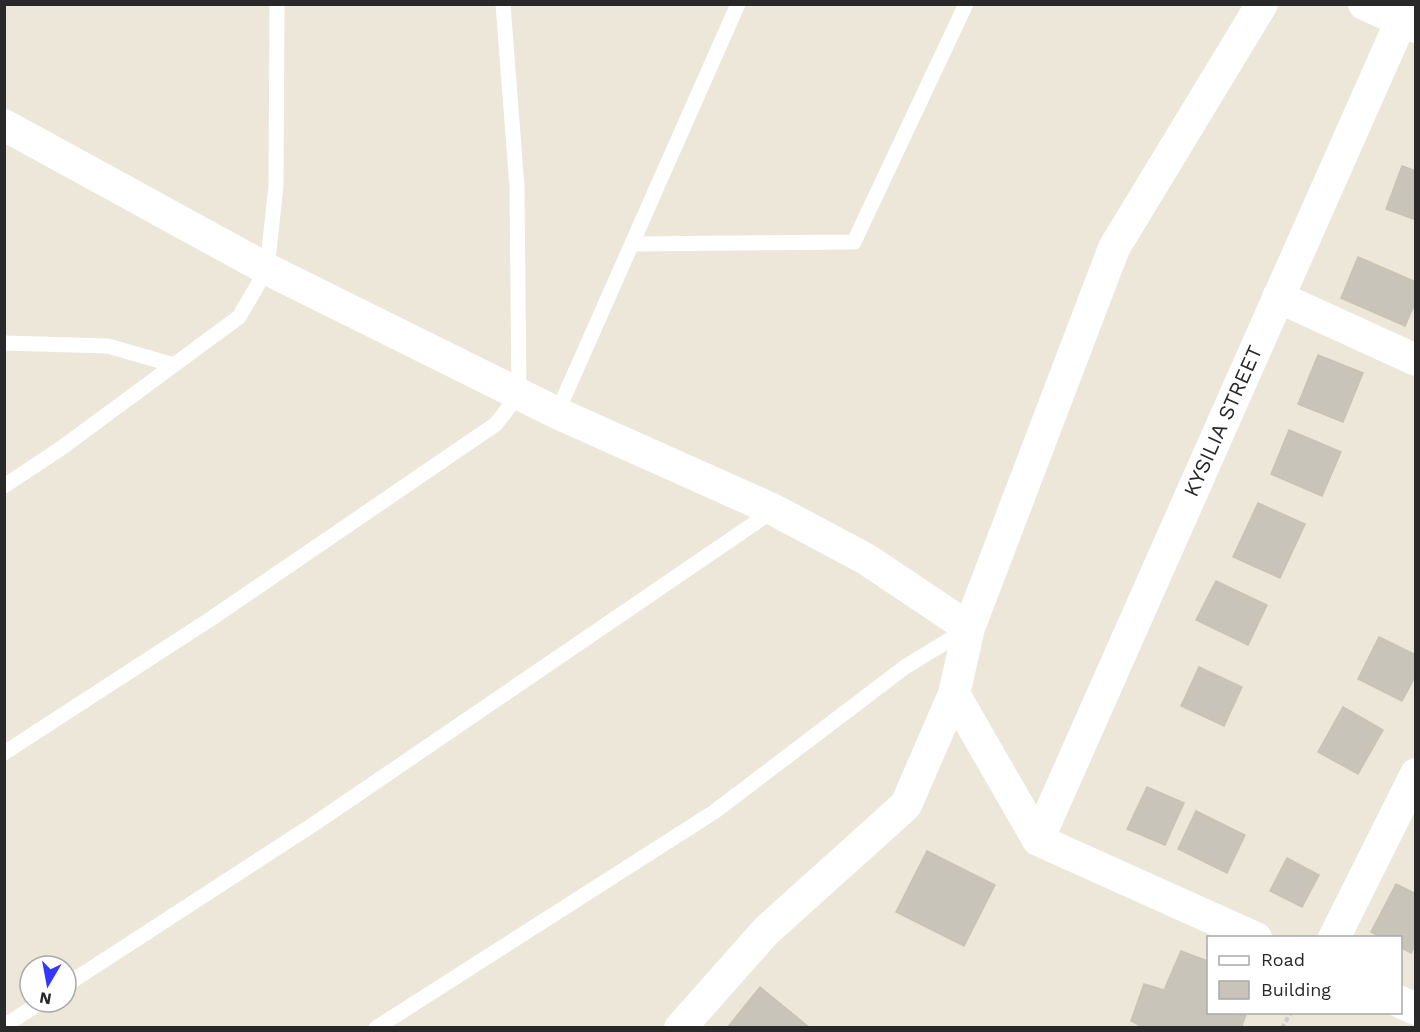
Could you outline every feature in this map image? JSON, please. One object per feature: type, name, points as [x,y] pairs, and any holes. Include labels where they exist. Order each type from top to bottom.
[{"type":"street","points":[[680,1028],[766,931],[906,805],[954,694],[969,628],[1114,248],[1262,4]]},
{"type":"street","points":[[1364,4],[1410,17]]},
{"type":"street","name":"KYSILIA STREET","points":[[1038,840],[1278,297],[1410,17]]},
{"type":"street","points":[[4,124],[267,269],[557,413],[774,510],[866,559],[969,628]]},
{"type":"street","points":[[1278,297],[1416,360]]},
{"type":"street","points":[[954,694],[1038,840],[1252,936]]},
{"type":"street","points":[[1335,936],[1416,774]]},
{"type":"street","points":[[1402,1002],[1416,1009]]},
{"type":"lane","points":[[4,486],[239,317],[267,269],[276,186],[277,4]]},
{"type":"lane","points":[[4,753],[212,618],[496,424],[519,394],[517,187],[503,4]]},
{"type":"lane","points":[[557,413],[738,4]]},
{"type":"lane","points":[[633,244],[854,242],[966,4]]},
{"type":"lane","points":[[4,343],[108,346],[174,365]]},
{"type":"lane","points":[[78,978],[318,822],[774,510]]},
{"type":"lane","points":[[376,1028],[714,812],[905,667],[969,628]]},
{"type":"lane","points":[[4,1026],[22,1014]]},
{"type":"path","points":[[1282,1028],[1290,1014]]},
{"type":"building","points":[[1402,166],[1416,171],[1416,220],[1386,209]]},
{"type":"building","points":[[1358,257],[1416,282],[1416,301],[1405,326],[1341,298]]},
{"type":"building","points":[[1318,355],[1363,373],[1343,422],[1298,404]]},
{"type":"building","points":[[1289,430],[1341,452],[1322,496],[1271,474]]},
{"type":"building","points":[[1258,503],[1305,524],[1280,578],[1233,557]]},
{"type":"building","points":[[1216,581],[1267,605],[1248,645],[1196,620]]},
{"type":"building","points":[[1379,637],[1416,655],[1416,675],[1402,701],[1358,679]]},
{"type":"building","points":[[1199,667],[1242,687],[1224,726],[1181,706]]},
{"type":"building","points":[[1343,707],[1383,730],[1358,774],[1318,752]]},
{"type":"building","points":[[1147,787],[1184,803],[1165,845],[1127,829]]},
{"type":"building","points":[[1196,811],[1245,835],[1227,873],[1178,849]]},
{"type":"building","points":[[927,851],[995,885],[964,946],[896,912]]},
{"type":"building","points":[[1287,858],[1319,875],[1302,907],[1270,891]]},
{"type":"building","points":[[1396,884],[1416,894],[1416,944],[1411,953],[1402,948],[1402,936],[1378,936],[1371,932]]},
{"type":"building","points":[[1181,951],[1207,961],[1207,1014],[1246,1014],[1241,1028],[1144,1028],[1131,1021],[1144,984],[1164,990]]},
{"type":"building","points":[[760,987],[810,1028],[727,1028]]}]
